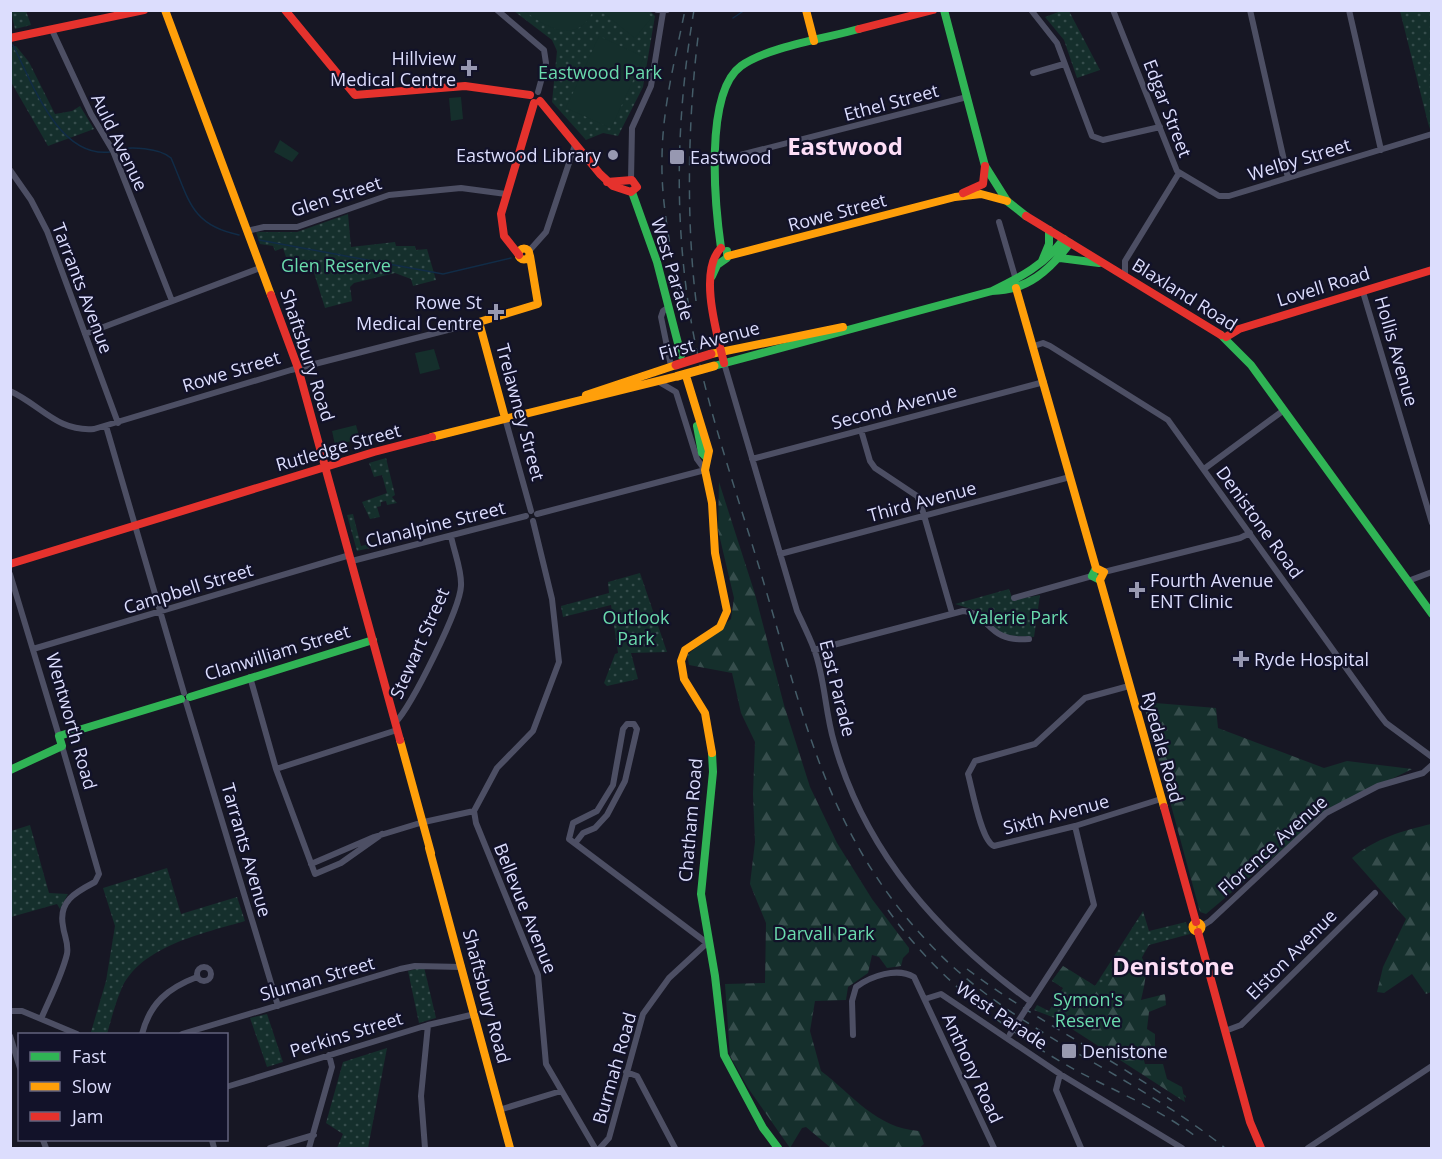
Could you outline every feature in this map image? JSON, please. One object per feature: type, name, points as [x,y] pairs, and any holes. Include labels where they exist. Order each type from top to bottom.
[{"type":"street","points":[[10,38],[144,10]]},
{"type":"street","name":"Shaftsbury Road","points":[[165,10],[298,368],[510,1149]]},
{"type":"street","points":[[285,10],[355,94],[465,86],[535,98],[607,182],[630,186]]},
{"type":"street","points":[[497,10],[544,50],[546,63],[501,214],[504,236],[525,254],[546,232],[575,145]]},
{"type":"street","points":[[806,10],[814,41]]},
{"type":"street","points":[[722,258],[726,250],[721,248],[717,161],[721,102],[734,73],[759,56],[933,10]]},
{"type":"street","name":"Blaxland Road","points":[[944,10],[985,166],[1007,201],[1048,230],[1226,337],[1244,355],[1431,614]]},
{"type":"street","points":[[1031,10],[1057,43],[1092,136],[1103,140],[1160,127]]},
{"type":"street","name":"Edgar Street","points":[[1113,10],[1179,173],[1125,261],[1125,275]]},
{"type":"street","points":[[1250,10],[1288,178]]},
{"type":"street","points":[[1349,10],[1381,150]]},
{"type":"street","name":"West Parade","points":[[662,11],[651,86],[632,128],[630,186],[657,262],[669,307],[676,362]]},
{"type":"street","name":"Auld Avenue","points":[[52,30],[91,114],[113,151],[172,301]]},
{"type":"street","points":[[1033,73],[1064,64]]},
{"type":"street","name":"Ethel Street","points":[[717,161],[967,97]]},
{"type":"street","name":"Welby Street","points":[[1179,173],[1222,197],[1431,134]]},
{"type":"street","name":"Rowe Street","points":[[955,197],[983,184],[985,166]]},
{"type":"street","name":"Tarrants Avenue","points":[[10,170],[31,200],[46,231],[118,423]]},
{"type":"street","name":"Glen Street","points":[[247,231],[264,227],[297,227],[389,195],[460,188],[506,194]]},
{"type":"street","name":"Rowe Street","points":[[722,258],[955,197],[981,194],[1007,201]]},
{"type":"street","name":"Ryedale Road","points":[[999,222],[1198,927],[1254,1134],[1261,1149]]},
{"type":"street","points":[[1039,266],[1048,248],[1048,230]]},
{"type":"street","name":"First Avenue","points":[[1016,284],[1067,241]]},
{"type":"street","name":"First Avenue","points":[[573,400],[676,362],[792,336],[858,326],[1016,284],[1039,276],[1060,258],[1067,241]]},
{"type":"street","name":"Rowe Street","points":[[10,391],[65,426],[84,430],[118,423],[298,368],[479,322],[538,304],[536,289],[525,254]]},
{"type":"street","name":"East Parade","points":[[722,258],[713,271],[710,286],[721,352],[797,611],[814,650],[833,742],[853,798],[871,833],[897,873],[927,912],[961,947],[1030,1004]]},
{"type":"street","points":[[1060,258],[1075,258],[1108,266]]},
{"type":"street","points":[[85,334],[261,268]]},
{"type":"street","name":"Lovell Road","points":[[1226,337],[1239,329],[1431,270]]},
{"type":"street","name":"Hollis Avenue","points":[[1363,292],[1431,523]]},
{"type":"street","points":[[669,307],[663,311],[661,317],[676,362],[693,402],[702,453],[706,457],[705,470]]},
{"type":"street","name":"Trelawney Street","points":[[474,811],[497,768],[533,731],[559,662],[552,599],[532,515],[479,322]]},
{"type":"street","name":"First Avenue","points":[[683,378],[724,363],[840,333],[858,326]]},
{"type":"street","name":"Denistone Road","points":[[1034,345],[1043,343],[1050,346],[1164,416],[1386,723],[1431,758]]},
{"type":"street","name":"Rutledge Street","points":[[10,564],[326,467],[573,400],[595,398],[658,381],[683,378]]},
{"type":"street","name":"Chatham Road","points":[[658,381],[676,392],[697,460],[705,470],[711,492],[715,553],[726,599],[726,616],[720,627],[685,650],[681,661],[684,679],[705,713],[712,746],[713,772],[701,894],[707,943],[715,976],[724,1056],[763,1128],[778,1149]]},
{"type":"street","name":"Second Avenue","points":[[752,459],[1044,382]]},
{"type":"street","points":[[1204,469],[1284,410]]},
{"type":"street","name":"Tarrants Avenue","points":[[106,426],[278,1006]]},
{"type":"street","points":[[861,430],[870,461],[875,468],[917,496],[925,516],[952,613]]},
{"type":"street","name":"Clanalpine Street","points":[[351,558],[451,536],[705,470]]},
{"type":"street","name":"Third Avenue","points":[[780,554],[1070,477]]},
{"type":"street","points":[[1014,598],[1240,538],[1250,533]]},
{"type":"street","name":"Stewart Street","points":[[396,727],[423,679],[459,595],[461,580],[451,536]]},
{"type":"street","name":"Campbell Street","points":[[33,649],[351,558]]},
{"type":"street","points":[[1408,581],[1431,572]]},
{"type":"street","name":"Wentworth Road","points":[[10,574],[98,868],[98,878],[76,891],[65,905],[62,921],[67,951],[41,1019]]},
{"type":"street","points":[[814,650],[952,613],[974,612],[998,635],[1029,639]]},
{"type":"street","name":"Clanwilliam Street","points":[[59,736],[373,640]]},
{"type":"street","points":[[250,677],[276,769],[315,874],[341,863],[382,834]]},
{"type":"street","name":"Sixth Avenue","points":[[1129,686],[1085,698],[1035,744],[975,761],[968,774],[979,816],[987,842],[994,846],[1074,826],[1161,799]]},
{"type":"street","points":[[576,842],[583,833],[595,828],[607,815],[625,781],[637,729],[634,724],[627,724],[623,729],[617,771],[608,794],[597,811],[573,823],[569,831],[569,839],[576,842],[707,943]]},
{"type":"street","points":[[276,769],[396,727]]},
{"type":"street","points":[[10,770],[62,746]]},
{"type":"street","name":"Florence Avenue","points":[[1198,927],[1210,921],[1326,813],[1378,786],[1423,773],[1431,765]]},
{"type":"street","points":[[311,864],[382,834],[474,811]]},
{"type":"street","name":"Bellevue Avenue","points":[[474,811],[476,823],[538,975],[546,1064],[597,1149]]},
{"type":"street","points":[[1009,1036],[1095,905],[1074,826]]},
{"type":"street","name":"Elston Avenue","points":[[1225,1031],[1241,1025],[1375,893]]},
{"type":"street","name":"Burmah Road","points":[[597,1149],[609,1138],[643,1014],[669,978],[707,943]]},
{"type":"street","name":"Sluman Street","points":[[189,1033],[407,968],[462,967]]},
{"type":"street","name":"Anthony Road","points":[[853,1035],[854,990],[871,978],[892,972],[909,974],[916,979],[994,1149]]},
{"type":"street","points":[[143,1033],[152,1008],[166,993],[197,977]]},
{"type":"street","name":"West Parade","points":[[925,999],[941,994],[1009,1036],[1059,1074],[1182,1149]]},
{"type":"street","points":[[10,1011],[22,1011],[72,1033]]},
{"type":"street","name":"Perkins Street","points":[[228,1086],[329,1054],[428,1025],[475,1014]]},
{"type":"street","points":[[425,1149],[422,1087],[428,1025]]},
{"type":"street","points":[[10,1036],[16,1064]]},
{"type":"street","points":[[309,1149],[332,1067],[329,1054]]},
{"type":"street","points":[[1308,1149],[1431,1066]]},
{"type":"street","points":[[626,1072],[637,1076],[675,1149]]},
{"type":"street","points":[[1059,1074],[1056,1090],[1081,1149]]},
{"type":"street","points":[[499,1110],[561,1091]]},
{"type":"street","points":[[270,1149],[314,1135]]},
{"type":"street","points":[[290,1142],[299,1149]]},
{"type":"green space","name":"Eastwood Park","points":[[649,10],[655,16],[643,87],[618,136],[603,133],[586,140],[552,102],[557,51],[552,40],[514,11]]},
{"type":"green space","points":[[11,11],[26,11],[31,25],[15,29]]},
{"type":"green space","points":[[525,11],[593,11],[579,28],[561,30],[542,23]]},
{"type":"green space","points":[[601,11],[643,11],[652,17],[635,38]]},
{"type":"green space","points":[[1061,11],[1069,11],[1100,70],[1077,78],[1064,40],[1045,17]]},
{"type":"green space","points":[[1400,11],[1431,11],[1431,132],[1428,123]]},
{"type":"green space","points":[[599,36],[644,57],[611,128],[566,108]]},
{"type":"green space","points":[[16,46],[29,62],[55,114],[72,111],[80,106],[94,129],[48,146],[11,82],[11,47]]},
{"type":"green space","points":[[461,97],[463,119],[451,121],[449,98]]},
{"type":"green space","points":[[280,140],[299,153],[292,162],[274,152]]},
{"type":"green space","name":"Glen Reserve","points":[[348,214],[351,247],[395,242],[396,246],[415,246],[416,250],[427,249],[436,280],[413,286],[411,279],[395,273],[354,283],[350,287],[352,301],[325,308],[310,260],[289,266],[283,248],[275,251],[273,246],[260,244],[256,232],[297,232]]},
{"type":"green space","points":[[434,349],[440,369],[420,374],[415,353]]},
{"type":"green space","points":[[356,425],[360,439],[335,445],[332,431]]},
{"type":"green space","points":[[386,458],[395,495],[392,497],[397,503],[387,505],[386,501],[381,502],[381,506],[377,507],[380,517],[370,519],[362,502],[387,493],[382,475],[374,477],[369,463]]},
{"type":"green space","name":"Darvall Park","points":[[719,482],[755,594],[784,705],[810,787],[837,843],[872,899],[909,948],[901,966],[887,968],[879,957],[872,955],[868,973],[848,987],[846,1000],[815,1001],[810,1031],[821,1071],[878,1117],[904,1129],[919,1131],[924,1144],[919,1148],[831,1148],[806,1127],[802,1128],[790,1148],[748,1088],[730,1056],[725,984],[765,983],[766,923],[750,884],[755,842],[753,794],[755,742],[741,713],[732,673],[689,665],[687,655],[731,619],[734,598],[718,530]]},
{"type":"green space","points":[[353,514],[361,546],[373,543],[374,547],[357,551],[347,515]]},
{"type":"green space","name":"Outlook Park","points":[[640,573],[667,652],[631,653],[638,679],[607,686],[604,683],[615,654],[618,653],[611,605],[563,617],[561,606],[609,593],[608,582]]},
{"type":"green space","name":"Valerie Park","points":[[1009,589],[1013,600],[1040,595],[1034,637],[1002,635],[993,628],[981,612],[955,604]]},
{"type":"green space","points":[[1143,702],[1216,708],[1218,728],[1324,768],[1347,761],[1412,769],[1329,810],[1206,914],[1200,912]]},
{"type":"green space","points":[[1431,824],[1431,992],[1426,994],[1412,974],[1384,993],[1377,992],[1383,967],[1406,919],[1352,858],[1380,840]]},
{"type":"green space","points":[[30,825],[49,893],[68,894],[60,909],[57,904],[11,917],[11,831]]},
{"type":"green space","points":[[167,868],[181,914],[237,897],[245,921],[175,944],[142,962],[130,975],[121,990],[107,1033],[91,1032],[106,981],[115,926],[103,888]]},
{"type":"green space","name":"Symon's Reserve","points":[[1143,911],[1149,931],[1186,922],[1190,934],[1149,945],[1141,959],[1141,1064],[1186,1098],[1055,1018],[1034,1010],[1037,1005],[1049,1011],[1063,988],[1052,981],[1063,966],[1095,986]]},
{"type":"green space","name":"Symon's Reserve","points":[[1132,946],[1145,964],[1141,1000],[1165,994],[1166,1005],[1149,1012],[1147,1029],[1155,1034],[1155,1049],[1142,1054],[1145,1064],[1163,1064],[1167,1079],[1182,1087],[1185,1102],[1055,1018],[1073,991],[1052,981],[1063,966],[1095,986],[1113,976],[1118,954]]},
{"type":"green space","points":[[424,967],[436,1018],[419,1023],[408,971]]},
{"type":"green space","points":[[267,1014],[283,1062],[267,1067],[250,1018]]},
{"type":"green space","points":[[387,1048],[368,1148],[337,1148],[343,1134],[326,1123],[343,1062]]},
{"type":"waterway","points":[[733,18],[745,10]]},
{"type":"waterway","points":[[13,45],[38,97],[61,131],[76,143],[92,151],[110,152]]},
{"type":"waterway","points":[[116,150],[145,149],[160,152],[171,158],[193,208],[210,225],[239,235]]},
{"type":"waterway","points":[[259,240],[443,274],[511,258]]},
{"type":"railway","points":[[678,292],[665,210],[662,160],[667,103],[685,10]]},
{"type":"railway","points":[[694,10],[683,94],[679,179],[683,263],[696,347],[719,438],[793,684],[824,774],[843,817],[865,859],[893,900],[926,940],[959,972],[1032,1026],[1150,1096],[1225,1148]]},
{"type":"railway","points":[[696,301],[691,237],[690,135],[698,37]]},
{"type":"railway","points":[[888,910],[928,959],[974,1002],[999,1021],[1025,1040],[1079,1072],[1156,1111],[1199,1139]]},
{"type":"railway","points":[[967,969],[1017,1004],[1172,1101]]},
{"type":"traffic: fast","points":[[944,10],[985,166],[1007,201],[1026,216]]},
{"type":"traffic: fast","points":[[721,248],[716,206],[715,151],[721,100],[729,80],[741,66],[766,53],[859,29]]},
{"type":"traffic: fast","points":[[632,192],[657,262],[681,355]]},
{"type":"traffic: fast","points":[[1042,261],[1049,244],[1049,230]]},
{"type":"traffic: fast","points":[[992,291],[1031,270],[1064,239]]},
{"type":"traffic: fast","points":[[714,366],[992,291],[1016,287],[1027,283],[1046,270],[1070,243]]},
{"type":"traffic: fast","points":[[712,276],[717,265],[727,258],[727,251]]},
{"type":"traffic: fast","points":[[1060,258],[1099,263]]},
{"type":"traffic: fast","points":[[1221,335],[1251,365],[1432,614]]},
{"type":"traffic: fast","points":[[697,426],[702,453],[706,457]]},
{"type":"traffic: fast","points":[[1096,568],[1092,576],[1100,580]]},
{"type":"traffic: fast","points":[[190,697],[373,640]]},
{"type":"traffic: fast","points":[[10,770],[62,746],[59,736],[181,699]]},
{"type":"traffic: fast","points":[[712,753],[713,772],[701,894],[715,976],[724,1055],[763,1128],[778,1148]]},
{"type":"traffic: slow","points":[[165,10],[271,295]]},
{"type":"traffic: slow","points":[[806,10],[814,41]]},
{"type":"traffic: slow","points":[[728,256],[955,197],[981,194],[1007,201]]},
{"type":"traffic: slow","points":[[524,248],[530,254],[524,260],[518,254],[524,248]]},
{"type":"traffic: slow","points":[[505,418],[479,322],[538,304],[530,256]]},
{"type":"traffic: slow","points":[[1016,288],[1096,568]]},
{"type":"traffic: slow","points":[[711,354],[843,327]]},
{"type":"traffic: slow","points":[[586,395],[676,365]]},
{"type":"traffic: slow","points":[[678,376],[714,366]]},
{"type":"traffic: slow","points":[[432,437],[678,376]]},
{"type":"traffic: slow","points":[[687,379],[709,451],[705,470],[712,503],[715,553],[727,611],[720,627],[685,650],[681,661],[684,679],[705,713],[712,753]]},
{"type":"traffic: slow","points":[[1096,568],[1104,572],[1100,580]]},
{"type":"traffic: slow","points":[[1100,580],[1164,807]]},
{"type":"traffic: slow","points":[[400,740],[431,853]]},
{"type":"traffic: slow","points":[[429,848],[510,1148]]},
{"type":"traffic: slow","points":[[1197,922],[1202,927],[1197,932],[1192,927],[1197,922]]},
{"type":"traffic: jam","points":[[10,38],[144,10]]},
{"type":"traffic: jam","points":[[285,10],[355,95],[465,86],[530,95]]},
{"type":"traffic: jam","points":[[859,29],[933,10]]},
{"type":"traffic: jam","points":[[540,101],[600,174],[613,186],[631,192],[637,187],[632,180],[607,182]]},
{"type":"traffic: jam","points":[[519,255],[504,236],[501,214],[534,103]]},
{"type":"traffic: jam","points":[[963,193],[983,184],[985,166]]},
{"type":"traffic: jam","points":[[1026,216],[1221,335]]},
{"type":"traffic: jam","points":[[721,248],[714,258],[710,287],[714,320],[724,363]]},
{"type":"traffic: jam","points":[[1226,337],[1239,329],[1432,270]]},
{"type":"traffic: jam","points":[[271,295],[298,368],[400,740]]},
{"type":"traffic: jam","points":[[676,365],[711,354]]},
{"type":"traffic: jam","points":[[10,564],[374,452],[432,437]]},
{"type":"traffic: jam","points":[[1164,807],[1196,922]]},
{"type":"traffic: jam","points":[[1198,932],[1250,1122],[1261,1148]]},
{"type":"place","name":"Hillview Medical Centre","points":[[469,68]]},
{"type":"place","name":"Eastwood Library","points":[[613,155]]},
{"type":"place","name":"Eastwood","points":[[677,157]]},
{"type":"place","name":"Rowe St Medical Centre","points":[[496,312]]},
{"type":"place","name":"Fourth Avenue ENT Clinic","points":[[1137,590]]},
{"type":"place","name":"Ryde Hospital","points":[[1241,659]]},
{"type":"place","name":"Denistone","points":[[1069,1051]]},
{"type":"district","name":"Eastwood","points":[[845,145]]},
{"type":"district","name":"Denistone","points":[[1173,965]]}]
